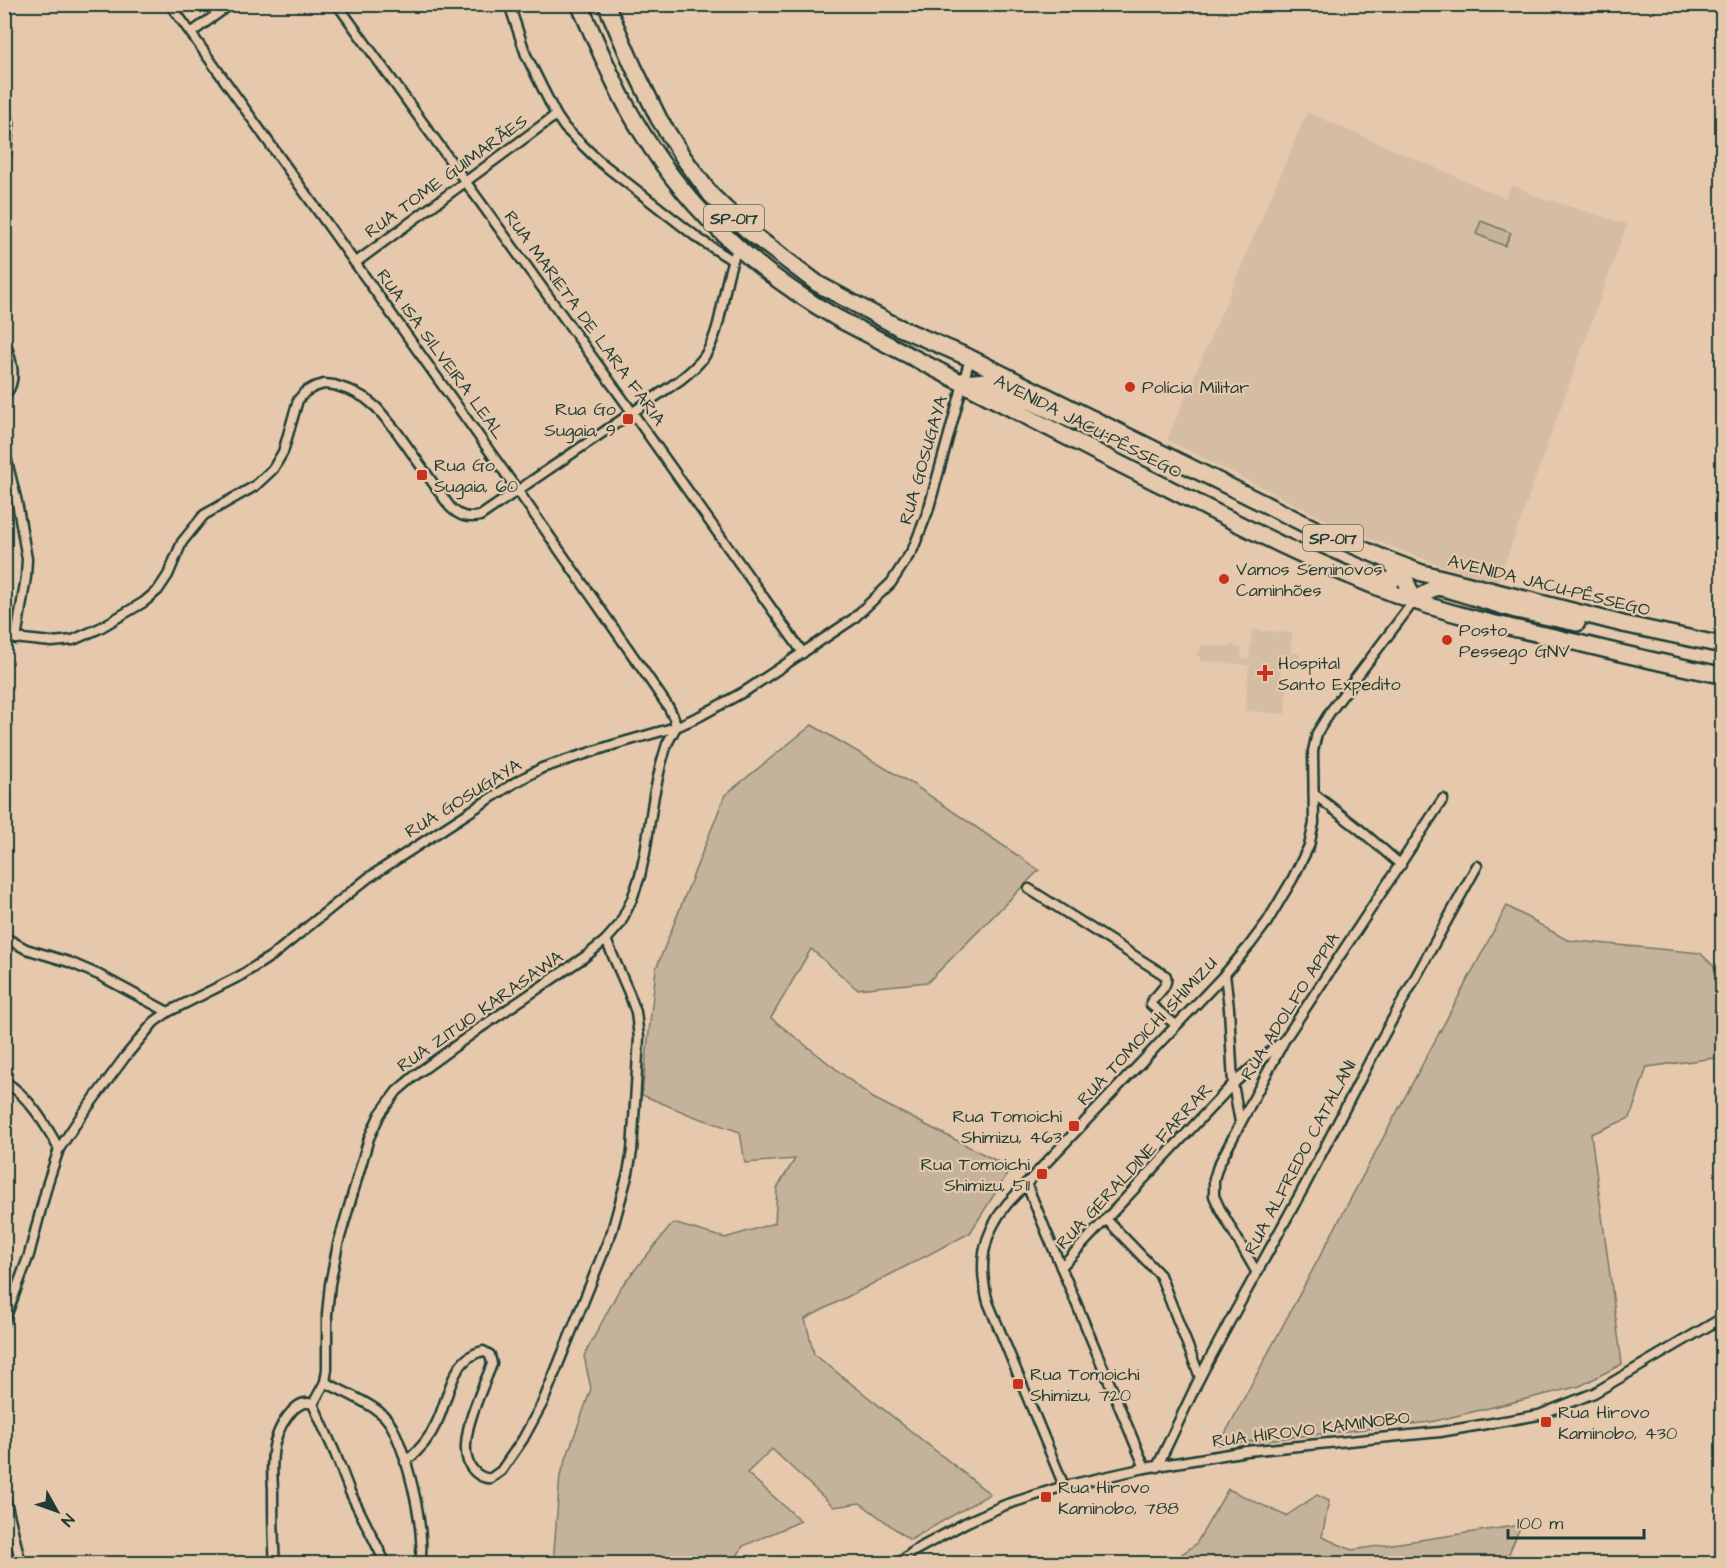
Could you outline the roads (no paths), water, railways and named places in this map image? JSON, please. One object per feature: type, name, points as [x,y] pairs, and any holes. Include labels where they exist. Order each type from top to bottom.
[{"type":"highway","name":"AVENIDA JACU-PÊSSEGO","points":[[579,4],[631,115],[682,191],[719,231],[735,254],[837,318],[1269,539],[1344,574],[1414,601],[1481,621],[1722,675]]},
{"type":"highway","name":"AVENIDA JACU-PÊSSEGO","points":[[606,4],[659,119],[711,195],[747,230],[818,284],[898,327],[970,358],[1317,531],[1391,564],[1604,619],[1722,645]]},
{"type":"highway","points":[[861,331],[886,335],[948,367],[956,360],[946,348]]},
{"type":"highway","points":[[962,383],[986,381],[1073,421],[1093,419]]},
{"type":"highway","points":[[1269,539],[1288,538],[1388,582],[1395,579],[1396,572],[1391,564]]},
{"type":"highway","points":[[1391,564],[1404,576],[1414,601],[1435,587],[1516,610],[1582,624],[1604,619]]},
{"type":"highway","points":[[1440,609],[1438,599],[1443,595],[1529,617],[1548,616]]},
{"type":"street","name":"RUA ISA SILVEIRA LEAL","points":[[170,4],[518,491],[662,697],[674,718],[676,727]]},
{"type":"street","points":[[191,33],[231,4]]},
{"type":"street","name":"RUA MARIETA DE LARA FARIA","points":[[337,4],[803,653]]},
{"type":"street","points":[[4,637],[52,642],[73,640],[100,628],[144,602],[158,590],[168,575],[183,542],[204,515],[255,486],[273,469],[283,452],[298,400],[314,387],[324,384],[334,385],[365,398],[377,408],[397,432],[450,507],[464,517],[473,518],[480,516],[518,491],[680,380],[704,357],[714,336],[735,254],[699,239],[581,145],[556,115],[526,55],[509,4]]},
{"type":"street","points":[[4,103],[8,115],[4,173]]},
{"type":"street","name":"RUA TOME GUIMARÃES","points":[[355,263],[556,115]]},
{"type":"street","points":[[4,338],[13,375],[13,384],[7,393]]},
{"type":"street","name":"RUA GOSUGAYA","points":[[4,1322],[29,1255],[59,1149],[135,1043],[154,1022],[168,1012],[256,966],[368,878],[514,783],[542,768],[676,727],[747,690],[853,619],[891,583],[913,549],[928,511],[970,358]]},
{"type":"street","points":[[6,457],[27,559],[16,639]]},
{"type":"street","name":"RUA TOMOICHI SHIMIZU","points":[[1065,1486],[992,1313],[983,1284],[982,1263],[989,1233],[1001,1211],[1026,1183],[1225,974],[1267,922],[1301,864],[1311,836],[1314,823],[1313,751],[1317,733],[1414,601]]},
{"type":"street","name":"RUA ZITUO KARASAWA","points":[[274,1563],[272,1462],[275,1443],[279,1431],[294,1409],[300,1404],[312,1403],[325,1382],[327,1314],[338,1244],[369,1138],[380,1114],[397,1091],[418,1073],[480,1028],[586,957],[620,924],[640,876],[661,764],[667,744],[676,727]]},
{"type":"street","points":[[1314,794],[1401,865]]},
{"type":"street","name":"RUA ADOLFO APPIA","points":[[1257,1273],[1214,1196],[1214,1179],[1218,1166],[1285,1039],[1443,799]]},
{"type":"street","name":"RUA ALFREDO CATALANI","points":[[1157,1467],[1200,1377],[1477,866]]},
{"type":"street","points":[[1029,889],[1166,976],[1166,984],[1151,1005],[1176,1025]]},
{"type":"street","points":[[4,937],[26,949],[69,962],[99,975],[168,1012]]},
{"type":"street","points":[[405,1462],[431,1435],[456,1372],[462,1363],[471,1356],[483,1352],[490,1355],[492,1364],[471,1417],[467,1452],[471,1468],[482,1477],[497,1476],[523,1439],[543,1402],[612,1231],[626,1183],[632,1151],[639,1038],[636,1012],[606,940]]},
{"type":"street","points":[[1225,974],[1230,1008],[1233,1084],[1240,1122]]},
{"type":"street","name":"RUA GERALDINE FARRAR","points":[[1061,1268],[1233,1084],[1285,1039]]},
{"type":"street","points":[[4,1081],[27,1101],[48,1129],[59,1149]]},
{"type":"street","points":[[1026,1183],[1145,1468]]},
{"type":"street","points":[[1106,1219],[1160,1275],[1200,1377]]},
{"type":"street","name":"RUA HIROVO KAMINOBO","points":[[898,1563],[914,1551],[977,1518],[1015,1501],[1065,1486],[1145,1468],[1247,1451],[1440,1431],[1539,1415],[1594,1393],[1722,1318]]},
{"type":"street","points":[[325,1382],[375,1409],[385,1416],[395,1431],[418,1514],[422,1550],[419,1563]]},
{"type":"street","points":[[312,1403],[336,1453],[350,1492],[386,1563]]},
{"type":"street","points":[[4,1493],[21,1563]]},
{"type":"place","name":"Polícia Militar","points":[[1130,387]]},
{"type":"place","name":"Rua Go Sugaia, 9","points":[[628,419]]},
{"type":"place","name":"Rua Go Sugaia, 60","points":[[422,475]]},
{"type":"place","name":"Vamos Seminovos Caminhões","points":[[1224,579]]},
{"type":"place","name":"Posto Pessego GNV","points":[[1447,640]]},
{"type":"place","name":"Hospital Santo Expedito","points":[[1265,673]]},
{"type":"place","name":"Rua Tomoichi Shimizu, 463","points":[[1074,1126]]},
{"type":"place","name":"Rua Tomoichi Shimizu, 511","points":[[1042,1174]]},
{"type":"place","name":"Rua Tomoichi Shimizu, 720","points":[[1018,1384]]},
{"type":"place","name":"Rua Hirovo Kaminobo, 430","points":[[1546,1422]]},
{"type":"place","name":"Rua Hirovo Kaminobo, 788","points":[[1046,1497]]}]
